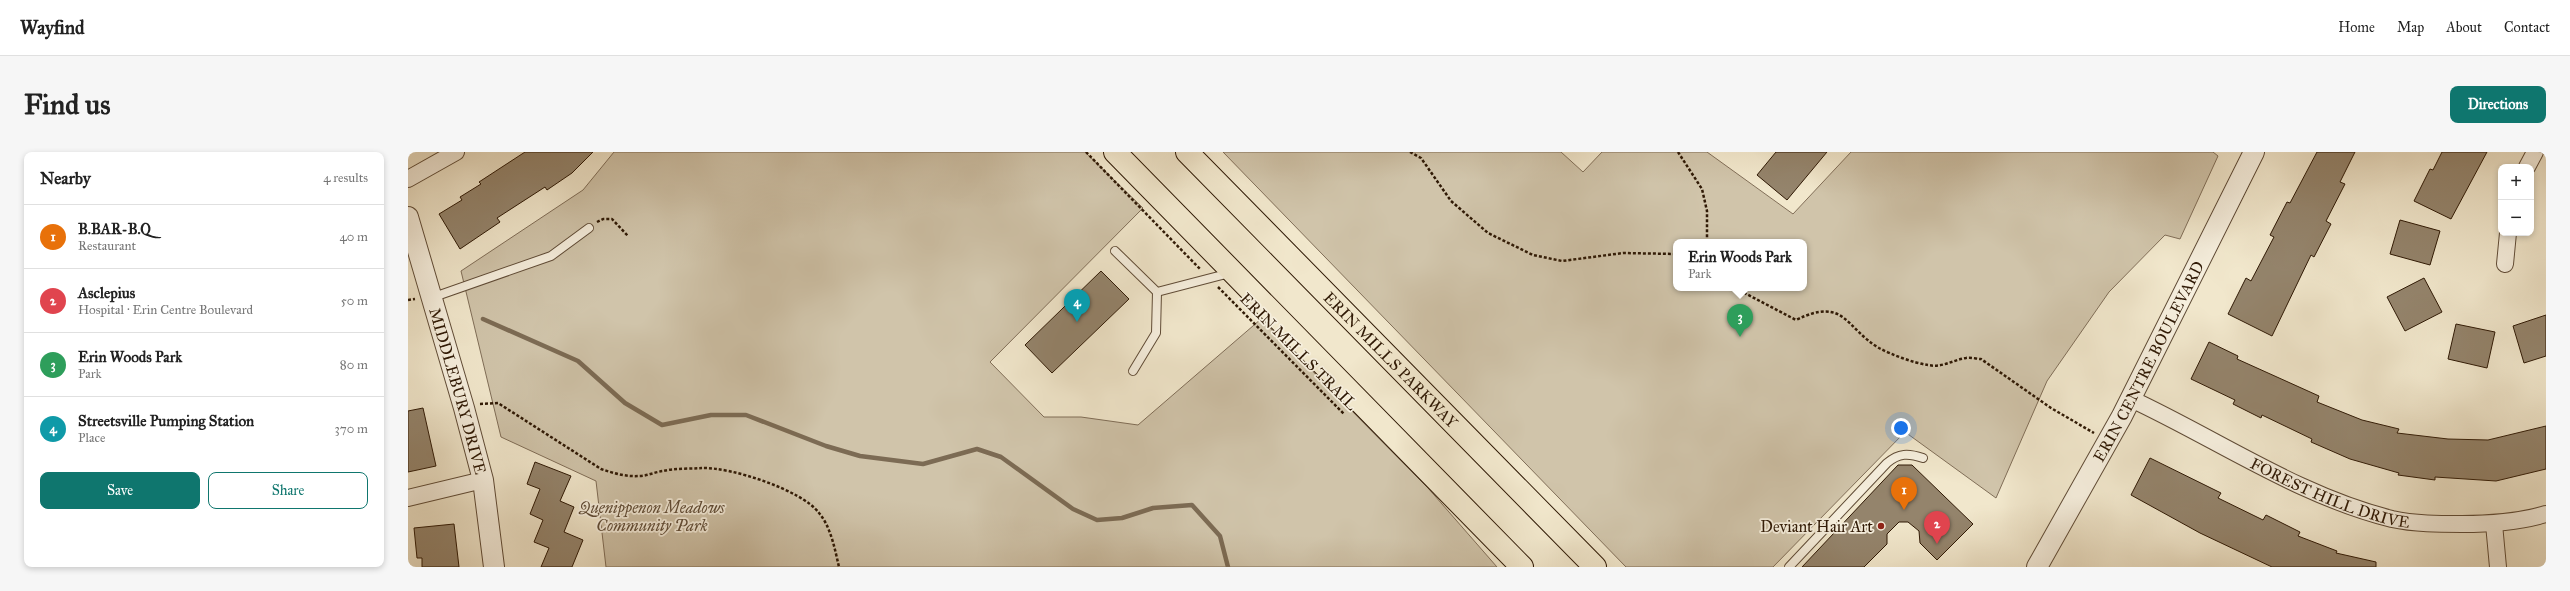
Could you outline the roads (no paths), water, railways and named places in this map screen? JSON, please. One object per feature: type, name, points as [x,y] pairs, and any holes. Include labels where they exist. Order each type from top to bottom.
[{"type":"main road","points":[[1115,152],[1522,567]]},
{"type":"main road","name":"ERIN MILLS PARKWAY","points":[[1187,152],[1595,567]]},
{"type":"street","points":[[408,179],[456,152]]},
{"type":"street","name":"ERIN CENTRE BOULEVARD","points":[[2038,567],[2131,399],[2254,152]]},
{"type":"street","points":[[2529,164],[2535,152]]},
{"type":"street","name":"MIDDLEBURY DRIVE","points":[[408,217],[464,408],[483,480],[494,567]]},
{"type":"street","points":[[2505,264],[2508,236]]},
{"type":"street","name":"FOREST HILL DRIVE","points":[[2131,399],[2319,495],[2354,508],[2394,519],[2437,524],[2494,524],[2546,514]]},
{"type":"street","points":[[408,498],[483,480]]},
{"type":"street","points":[[2494,524],[2498,567]]},
{"type":"lane","points":[[431,298],[551,256],[593,225]]},
{"type":"lane","points":[[1115,252],[1157,292],[1156,333],[1133,372]]},
{"type":"lane","points":[[1157,292],[1233,272]]},
{"type":"lane","points":[[1789,567],[1886,463],[1896,455],[1911,454],[1923,458]]},
{"type":"waterway","points":[[483,319],[578,361],[625,403],[662,425],[711,415],[746,415],[826,446],[860,456],[923,464],[977,449],[1001,457],[1073,509],[1097,520],[1122,518],[1153,508],[1192,505],[1220,536],[1228,567]]},
{"type":"place","name":"Streetsville Pumping Station","points":[[1077,322]]},
{"type":"place","name":"Erin Woods Park","points":[[1740,337]]},
{"type":"place","name":"B.BAR-B.Q","points":[[1904,510]]},
{"type":"place","name":"Deviant Hair Art","points":[[1881,526]]},
{"type":"place","name":"Asclepius","points":[[1937,544]]},
{"type":"park label","name":"Quenippenon Meadows Community Park","points":[[652,516]]}]
